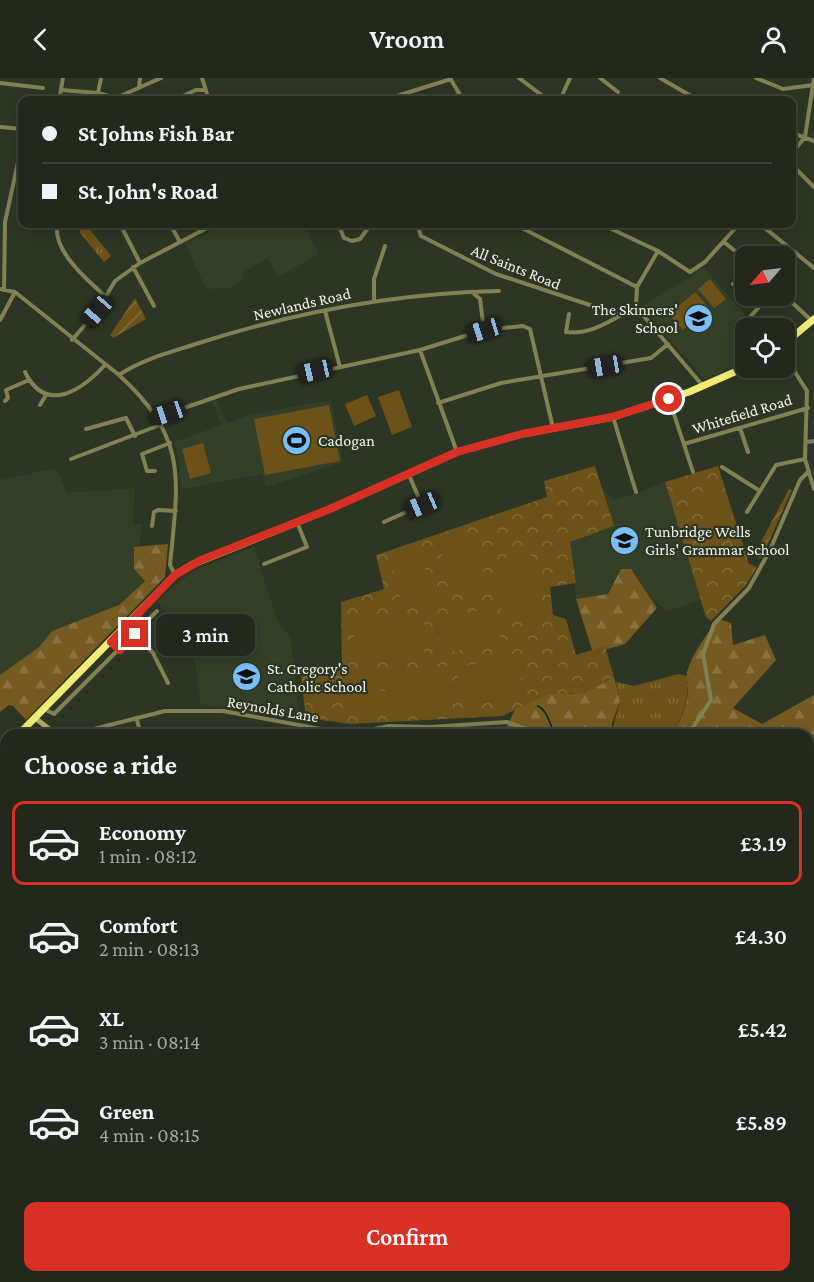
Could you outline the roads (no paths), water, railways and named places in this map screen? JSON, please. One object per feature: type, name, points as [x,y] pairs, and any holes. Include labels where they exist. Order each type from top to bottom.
[{"type":"highway","points":[[795,335],[813,320]]},
{"type":"highway","points":[[24,729],[175,575],[201,560],[297,522],[457,452],[553,428],[612,417],[703,387],[735,372]]},
{"type":"street","points":[[60,96],[63,78]]},
{"type":"street","points":[[61,90],[101,96],[101,78]]},
{"type":"street","points":[[139,88],[140,78]]},
{"type":"street","points":[[123,96],[161,78]]},
{"type":"street","points":[[202,78],[207,96]]},
{"type":"street","points":[[396,96],[450,78],[461,96]]},
{"type":"street","points":[[519,78],[543,96]]},
{"type":"street","points":[[562,96],[570,78]]},
{"type":"street","points":[[600,78],[618,92]]},
{"type":"street","points":[[660,78],[691,96]]},
{"type":"street","points":[[756,78],[783,88],[814,82],[805,137],[796,148]]},
{"type":"street","points":[[0,83],[43,88]]},
{"type":"street","points":[[183,96],[196,90],[204,90]]},
{"type":"street","points":[[0,126],[18,128]]},
{"type":"street","points":[[796,134],[814,141]]},
{"type":"street","points":[[18,162],[5,222],[2,290],[15,292],[72,340],[119,375],[133,388],[160,425],[170,443],[177,483],[170,565],[175,575]]},
{"type":"street","points":[[796,169],[814,187]]},
{"type":"street","points":[[57,228],[56,237],[62,249],[105,296]]},
{"type":"street","points":[[122,228],[140,263]]},
{"type":"street","points":[[172,228],[180,242]]},
{"type":"street","points":[[72,340],[97,311],[115,281],[133,267],[207,228]]},
{"type":"street","points":[[340,228],[344,238],[352,241],[360,239],[368,228]]},
{"type":"street","name":"All Saints Road","points":[[418,228],[421,236],[496,274],[620,315]]},
{"type":"street","points":[[522,228],[637,287]]},
{"type":"street","points":[[609,228],[658,251],[690,272],[705,262],[736,228]]},
{"type":"street","points":[[765,228],[814,268]]},
{"type":"street","points":[[724,242],[735,251]]},
{"type":"street","points":[[374,300],[374,279],[385,246]]},
{"type":"street","points":[[658,251],[637,287],[636,307],[703,387]]},
{"type":"street","points":[[133,267],[151,304]]},
{"type":"street","points":[[472,291],[480,299],[484,330]]},
{"type":"street","name":"Newlands Road","points":[[119,375],[139,363],[214,339],[374,300],[472,291],[499,291]]},
{"type":"street","points":[[0,320],[15,292]]},
{"type":"street","points":[[795,304],[813,320]]},
{"type":"street","points":[[750,317],[760,306]]},
{"type":"street","points":[[570,314],[566,332],[580,333],[595,330],[636,307]]},
{"type":"street","points":[[325,311],[340,367]]},
{"type":"street","points":[[155,418],[239,389],[420,350],[484,330],[523,326],[530,329],[553,428]]},
{"type":"street","points":[[438,403],[501,383],[651,358],[668,344]]},
{"type":"street","points":[[420,350],[457,452]]},
{"type":"street","points":[[40,405],[46,395],[76,390],[89,383],[105,365]]},
{"type":"street","points":[[795,370],[806,385],[808,408],[805,459],[814,488]]},
{"type":"street","points":[[25,372],[29,380],[46,395]]},
{"type":"street","points":[[5,401],[8,398],[6,390],[29,380]]},
{"type":"street","points":[[669,399],[693,472]]},
{"type":"street","points":[[808,401],[814,399]]},
{"type":"street","name":"Whitefield Road","points":[[684,444],[808,408]]},
{"type":"street","points":[[612,417],[636,492]]},
{"type":"street","points":[[86,429],[126,418],[135,436]]},
{"type":"street","points":[[71,459],[160,425]]},
{"type":"street","points":[[740,428],[748,452]]},
{"type":"street","points":[[806,442],[814,441]]},
{"type":"street","points":[[155,471],[147,471],[142,454],[170,443]]},
{"type":"street","points":[[747,512],[776,465],[805,459]]},
{"type":"street","points":[[722,467],[760,491]]},
{"type":"street","points":[[692,729],[711,700],[703,654],[714,624],[749,588],[770,550],[800,480],[808,472]]},
{"type":"street","points":[[384,522],[422,505],[408,473]]},
{"type":"street","points":[[152,526],[154,512],[176,511]]},
{"type":"street","points":[[264,564],[307,547],[297,522]]},
{"type":"street","points":[[44,709],[54,714],[120,650],[157,610]]},
{"type":"street","points":[[135,634],[153,653],[168,683]]},
{"type":"street","points":[[111,642],[120,650]]},
{"type":"street","name":"Reynolds Lane","points":[[95,729],[165,711],[223,711],[321,729]]},
{"type":"street","points":[[35,718],[49,729]]},
{"type":"street","points":[[137,719],[140,729]]},
{"type":"street","name":"Reynolds Lane","points":[[374,729],[389,726],[430,728],[507,722],[526,729]]},
{"type":"waterway","points":[[538,706],[545,712],[553,729]]},
{"type":"place","name":"The Skinners' School","points":[[699,318]]},
{"type":"place","name":"Cadogan","points":[[297,440]]},
{"type":"place","name":"Tunbridge Wells Girls' Grammar School","points":[[624,540]]},
{"type":"place","name":"St. Gregory's Catholic School","points":[[246,677]]}]
